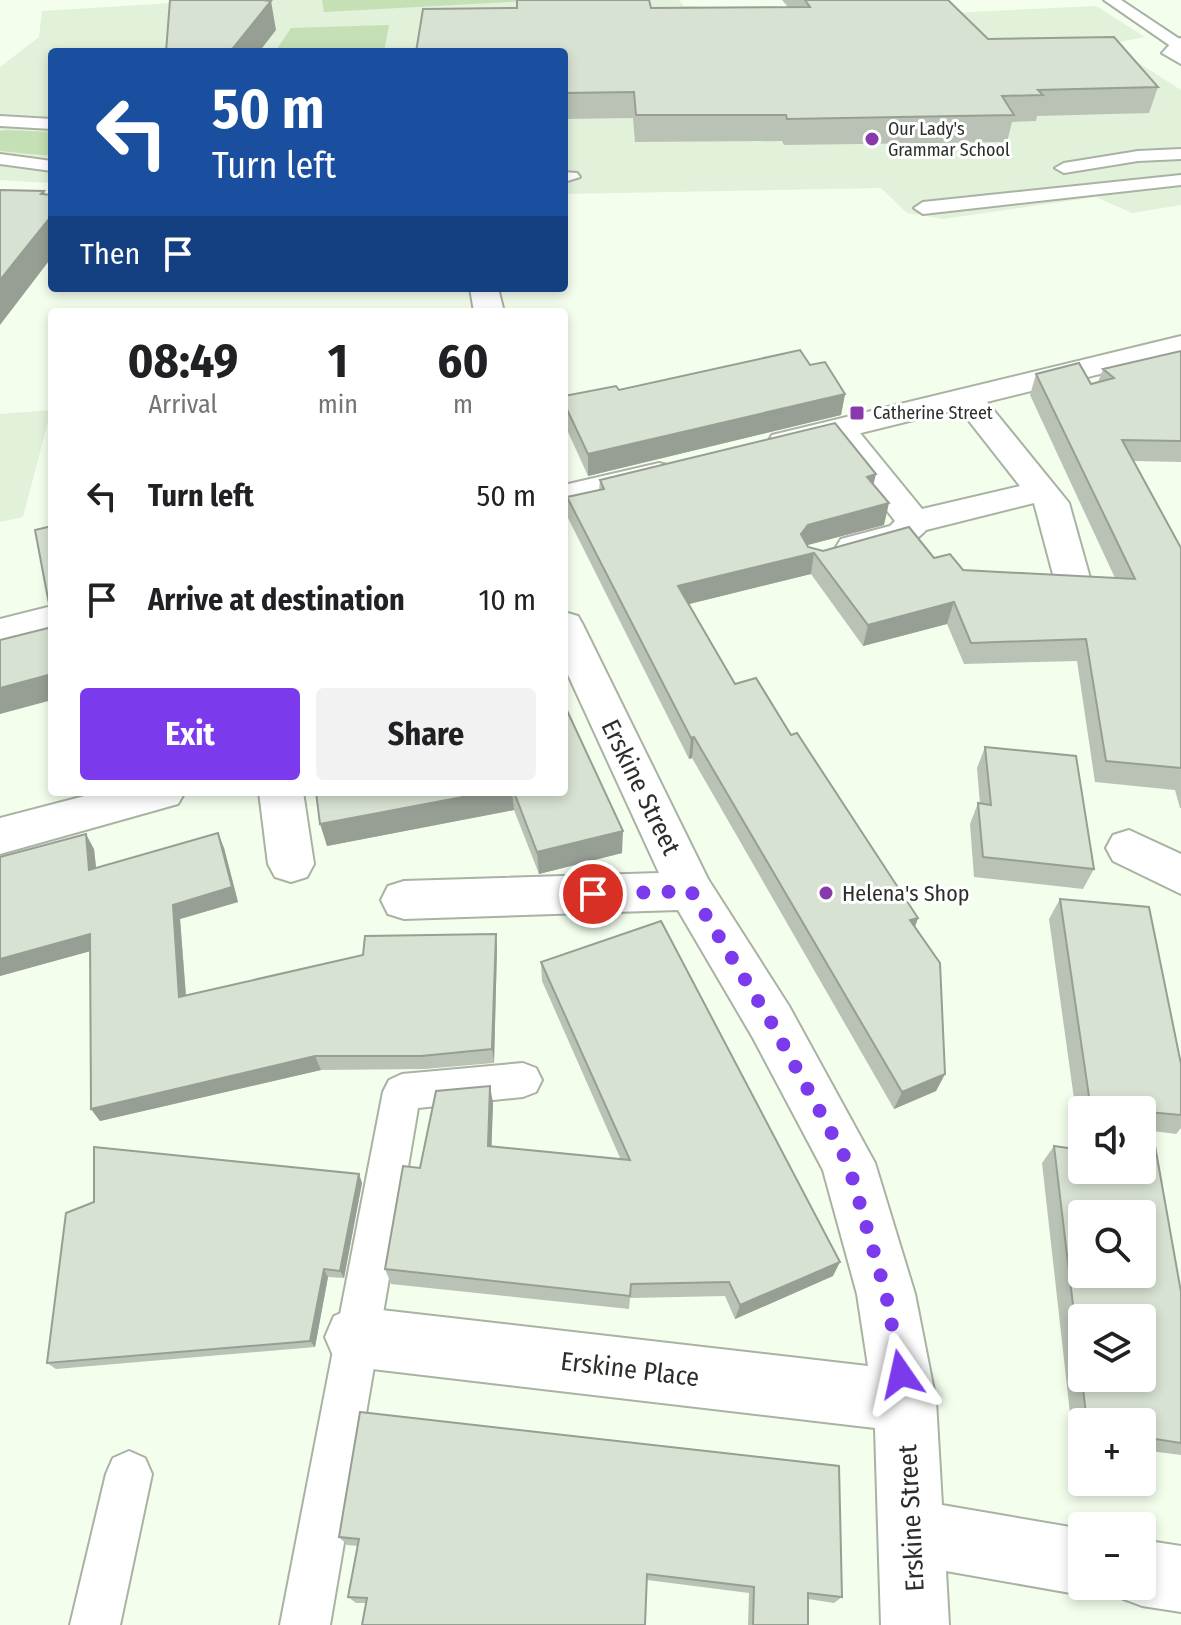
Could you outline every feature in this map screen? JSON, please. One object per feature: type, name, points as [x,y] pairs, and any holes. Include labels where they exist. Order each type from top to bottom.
[{"type":"street","points":[[748,451],[1181,345]]},
{"type":"street","points":[[967,398],[1052,503],[1072,578]]},
{"type":"street","points":[[840,429],[914,522]]},
{"type":"street","points":[[568,495],[687,466]]},
{"type":"street","points":[[818,557],[903,534],[914,522],[1025,495]]},
{"type":"street","points":[[0,632],[48,620]]},
{"type":"street","name":"Erskine Street","points":[[568,633],[691,891],[771,1022],[848,1163],[886,1294],[905,1401],[915,1625]]},
{"type":"street","points":[[0,836],[148,796]]},
{"type":"street","points":[[282,796],[291,864]]},
{"type":"street","points":[[1129,848],[1181,875]]},
{"type":"street","points":[[404,900],[691,891]]},
{"type":"street","name":"Erskine Place","points":[[355,1337],[905,1401]]},
{"type":"street","points":[[911,1532],[1068,1560]]},
{"type":"street","points":[[1156,1575],[1181,1579]]},
{"type":"lane","points":[[1111,0],[1180,49]]},
{"type":"lane","points":[[0,121],[48,124]]},
{"type":"lane","points":[[1064,168],[1138,156],[1181,154]]},
{"type":"lane","points":[[0,159],[48,165]]},
{"type":"lane","points":[[923,208],[1181,180]]},
{"type":"lane","points":[[305,1625],[402,1092],[523,1080]]},
{"type":"lane","points":[[95,1625],[129,1474]]},
{"type":"shaded area","name":"Our Lady's Grammar School","points":[[222,0],[679,0],[684,6],[698,6],[710,24],[1096,6],[1145,37],[1109,44],[1181,90],[1181,205],[1132,213],[1096,197],[943,219],[907,213],[881,188],[568,194],[568,48],[48,48],[48,183],[0,180],[0,67],[39,37],[42,11]]},
{"type":"shaded area","points":[[48,410],[48,421],[23,517],[0,522],[0,414]]},
{"type":"green space","points":[[322,0],[545,0],[324,12]]},
{"type":"green space","points":[[389,25],[385,48],[278,48],[291,28]]},
{"type":"green space","points":[[0,131],[48,132],[48,156],[0,151]]},
{"type":"building","points":[[170,0],[271,1],[233,48],[166,48]]},
{"type":"building","points":[[517,0],[649,0],[651,8],[810,7],[805,0],[948,0],[988,39],[1114,37],[1158,87],[1038,90],[1043,95],[1002,96],[1014,115],[787,119],[786,115],[636,115],[634,92],[568,93],[568,48],[417,48],[423,9],[517,8]]},
{"type":"building","points":[[0,190],[44,191],[41,194],[48,195],[48,220],[0,280]]},
{"type":"building","points":[[800,350],[810,365],[825,362],[845,394],[588,454],[568,412],[568,395],[616,386],[619,390]]},
{"type":"building","points":[[1181,351],[1181,441],[1122,440],[1181,548],[1181,768],[1106,761],[1086,639],[971,643],[954,602],[868,625],[814,553],[678,586],[735,684],[756,678],[791,735],[797,733],[918,918],[910,920],[940,963],[945,1074],[902,1092],[694,737],[691,738],[568,497],[604,489],[600,480],[835,423],[876,474],[867,477],[889,503],[808,525],[801,534],[808,547],[823,551],[909,527],[934,558],[950,554],[963,570],[1135,579],[1036,374],[1079,363],[1091,384],[1114,378],[1103,369]]},
{"type":"building","points":[[48,527],[48,599],[35,530]]},
{"type":"building","points":[[48,628],[48,675],[0,688],[0,640]]},
{"type":"building","points":[[568,713],[623,831],[537,852],[516,796],[568,796]]},
{"type":"building","points":[[985,747],[1076,756],[1094,869],[983,857],[978,803],[991,805]]},
{"type":"building","points":[[316,796],[468,796],[320,824]]},
{"type":"building","points":[[218,833],[232,887],[173,905],[179,997],[363,955],[365,936],[496,934],[492,1049],[421,1056],[315,1056],[91,1109],[90,934],[0,959],[0,857],[86,834],[89,870]]},
{"type":"building","points":[[1060,899],[1149,907],[1181,1064],[1181,1115],[1156,1113],[1156,1096],[1089,1096]]},
{"type":"building","points":[[661,921],[840,1262],[740,1305],[729,1282],[631,1284],[630,1296],[385,1269],[403,1166],[420,1168],[436,1091],[490,1086],[488,1146],[630,1160],[541,962]]},
{"type":"building","points":[[1054,1146],[1068,1148],[1068,1184],[1156,1184],[1156,1151],[1181,1292],[1181,1443],[1156,1439],[1156,1408],[1085,1408],[1083,1392],[1156,1392],[1156,1304],[1073,1304],[1071,1288],[1156,1288],[1156,1200],[1068,1200],[1068,1263]]},
{"type":"building","points":[[94,1147],[359,1174],[340,1271],[324,1269],[310,1341],[47,1363],[66,1213],[94,1202]]},
{"type":"building","points":[[360,1412],[839,1466],[842,1597],[808,1593],[808,1625],[753,1625],[754,1587],[647,1574],[645,1625],[362,1625],[367,1598],[348,1597],[359,1539],[339,1537]]},
{"type":"place","name":"Our Lady's Grammar School","points":[[872,139]]},
{"type":"place","name":"Catherine Street","points":[[857,413]]},
{"type":"place","name":"Helena's Shop","points":[[826,893]]},
{"type":"route","points":[[593,894],[691,891],[771,1022],[848,1163],[886,1294],[901,1374]]}]
